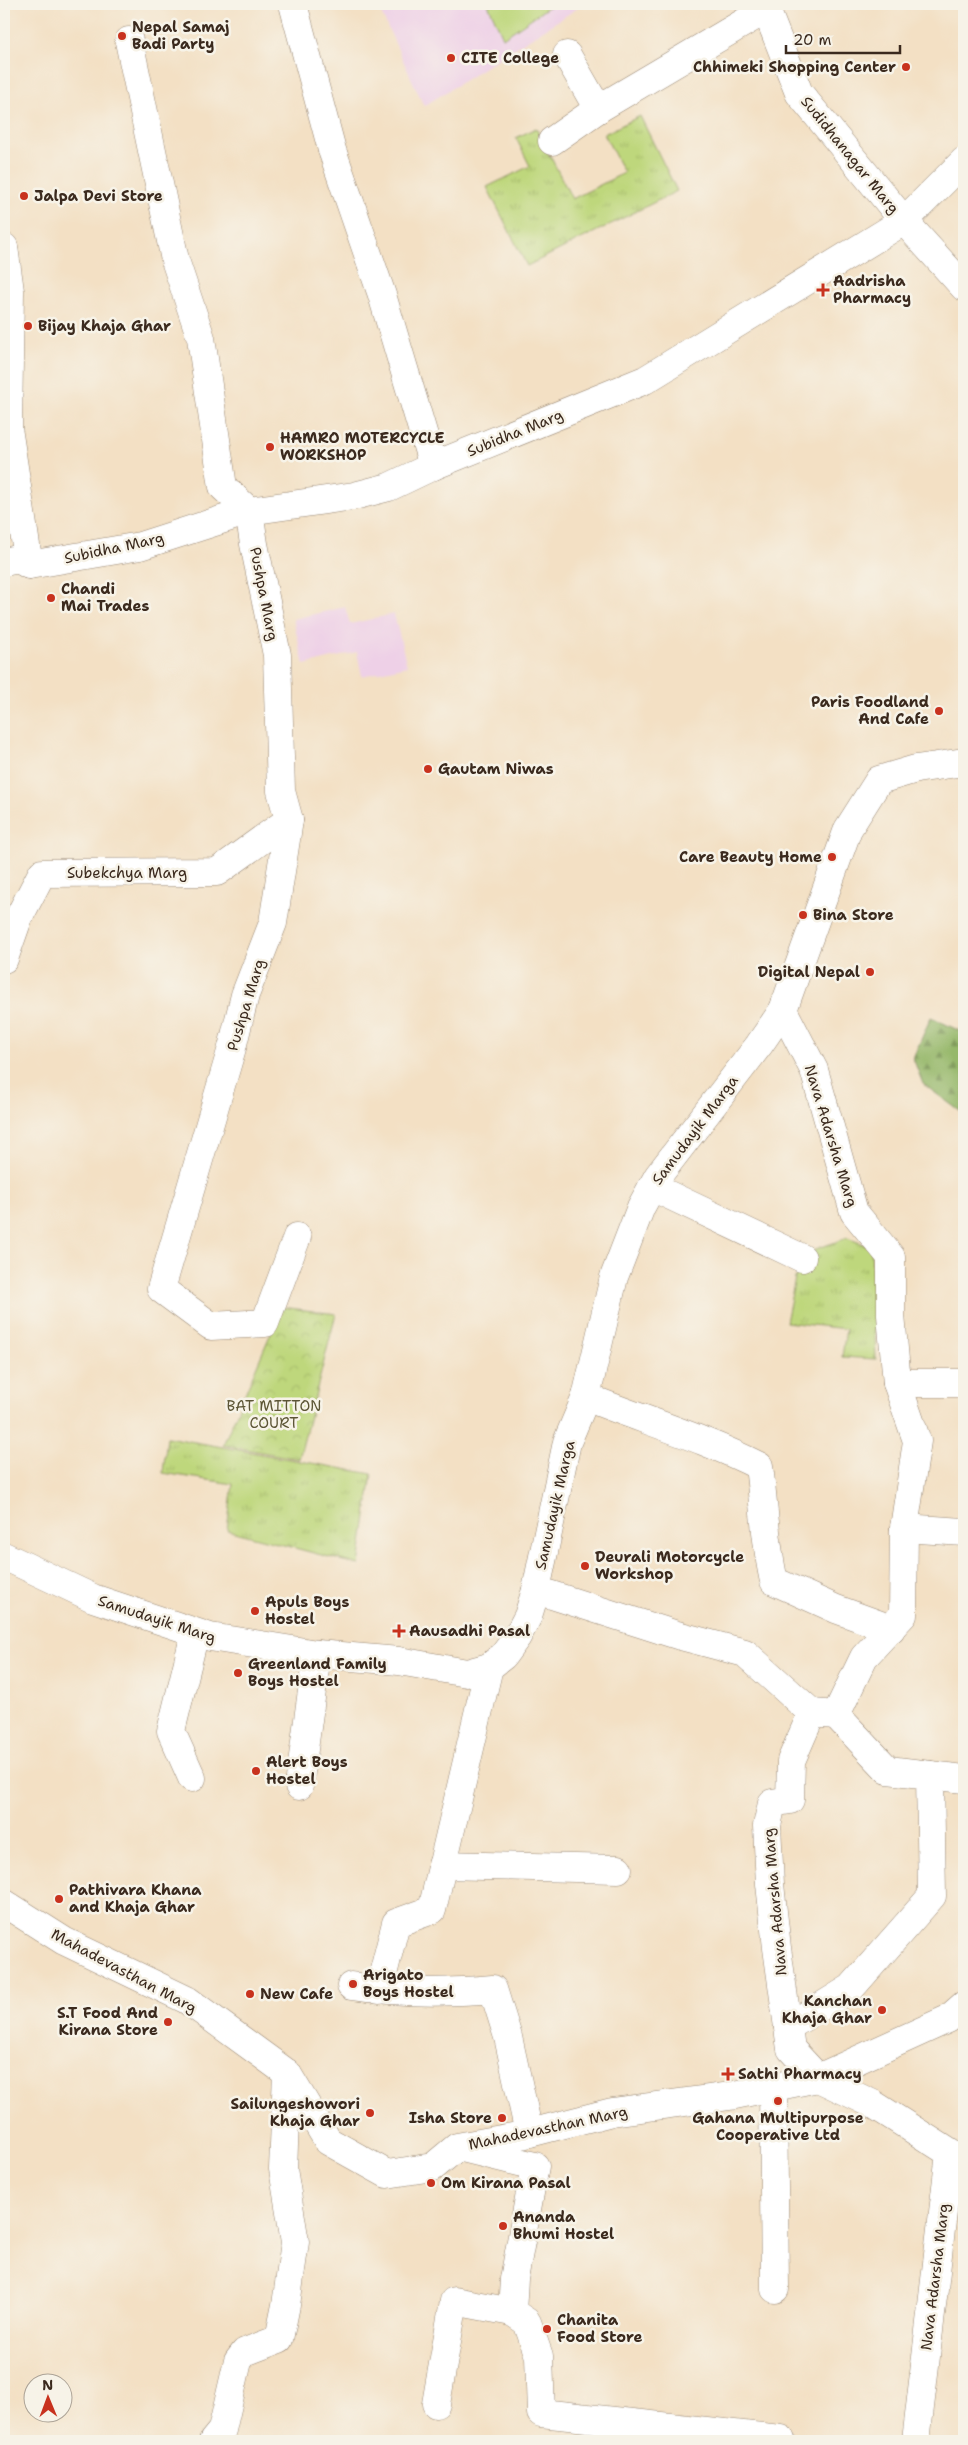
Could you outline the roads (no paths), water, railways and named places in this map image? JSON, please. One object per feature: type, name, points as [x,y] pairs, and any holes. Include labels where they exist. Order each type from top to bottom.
[{"type":"street","points":[[293,4],[332,150],[382,296],[433,466]]},
{"type":"street","points":[[552,141],[598,109],[766,6]]},
{"type":"street","name":"Sudidhanagar Marg","points":[[766,6],[799,93],[904,221]]},
{"type":"street","points":[[129,41],[175,260],[201,338],[223,487],[249,511]]},
{"type":"street","points":[[567,55],[598,109]]},
{"type":"street","name":"Subidha Marg","points":[[16,564],[140,546],[249,511],[354,496],[389,487],[433,466],[645,380],[904,221],[964,161]]},
{"type":"street","points":[[904,221],[964,286]]},
{"type":"street","points":[[4,247],[10,291],[8,428],[16,564]]},
{"type":"street","name":"Pushpa Marg","points":[[249,511],[277,655],[281,791],[289,820],[274,923],[246,995],[161,1289],[211,1326],[265,1323],[298,1237]]},
{"type":"street","name":"Samudayik Marga","points":[[489,1666],[503,1656],[517,1637],[528,1616],[536,1590],[567,1442],[586,1397],[614,1277],[641,1207],[658,1176],[759,1045],[783,1010],[848,829],[879,780],[916,770],[964,762]]},
{"type":"street","name":"Subekchya Marg","points":[[4,959],[18,919],[42,873],[217,872],[289,820]]},
{"type":"street","name":"Nava Adarsha Marg","points":[[783,1010],[814,1070],[854,1212],[891,1257],[891,1315],[897,1383],[917,1441],[904,1528],[903,1615],[864,1657],[791,1761],[790,1800],[772,1803],[767,1826],[777,1948],[791,2049],[818,2078],[873,2104],[950,2153],[916,2441]]},
{"type":"street","points":[[652,1187],[802,1258]]},
{"type":"street","points":[[897,1383],[964,1383]]},
{"type":"street","points":[[586,1397],[658,1426],[724,1448],[759,1466],[766,1514],[768,1553],[774,1581],[836,1609],[891,1628]]},
{"type":"street","points":[[904,1528],[964,1532]]},
{"type":"street","name":"Samudayik Marg","points":[[4,1556],[93,1598],[210,1637],[316,1654],[399,1661],[467,1673],[489,1666]]},
{"type":"street","points":[[536,1590],[677,1636],[744,1653],[824,1714],[888,1770],[964,1779]]},
{"type":"street","points":[[192,1778],[171,1731],[195,1632]]},
{"type":"street","points":[[299,1786],[316,1654]]},
{"type":"street","points":[[379,1990],[396,1923],[432,1910],[489,1666]]},
{"type":"street","points":[[788,2027],[852,1988],[932,1896],[930,1775]]},
{"type":"street","points":[[442,1865],[618,1869]]},
{"type":"street","name":"Mahadevasthan Marg","points":[[4,1903],[64,1941],[187,2000],[287,2073],[328,2141],[387,2174],[433,2167],[457,2147],[529,2133],[612,2112],[730,2096],[818,2078],[948,2019],[964,2005]]},
{"type":"street","points":[[351,1986],[379,1990],[446,1993],[493,1990],[508,2036],[529,2133]]},
{"type":"street","points":[[213,2441],[222,2430],[238,2361],[245,2352],[278,2339],[286,2305],[295,2242],[283,2168],[287,2073]]},
{"type":"street","points":[[773,2088],[775,2289]]},
{"type":"street","points":[[457,2147],[535,2166],[514,2279],[512,2312]]},
{"type":"street","points":[[436,2404],[454,2301],[512,2312],[527,2322],[539,2356],[541,2413],[638,2432],[781,2439],[781,2441]]},
{"type":"place","name":"Nepal Samaj Badi Party","points":[[122,36]]},
{"type":"place","name":"CITE College","points":[[451,58]]},
{"type":"place","name":"Chhimeki Shopping Center","points":[[906,67]]},
{"type":"place","name":"Jalpa Devi Store","points":[[24,196]]},
{"type":"place","name":"Aadrisha Pharmacy","points":[[823,290]]},
{"type":"place","name":"Bijay Khaja Ghar","points":[[28,326]]},
{"type":"place","name":"HAMRO MOTERCYCLE WORKSHOP","points":[[270,447]]},
{"type":"place","name":"Chandi Mai Trades","points":[[51,598]]},
{"type":"place","name":"Paris Foodland And Cafe","points":[[939,711]]},
{"type":"place","name":"Gautam Niwas","points":[[428,769]]},
{"type":"place","name":"Care Beauty Home","points":[[832,857]]},
{"type":"place","name":"Bina Store","points":[[803,915]]},
{"type":"place","name":"Digital Nepal","points":[[870,972]]},
{"type":"place","name":"Deurali Motorcycle Workshop","points":[[585,1566]]},
{"type":"place","name":"Apuls Boys Hostel","points":[[255,1611]]},
{"type":"place","name":"Aausadhi Pasal","points":[[399,1631]]},
{"type":"place","name":"Greenland Family Boys Hostel","points":[[238,1673]]},
{"type":"place","name":"Alert Boys Hostel","points":[[256,1771]]},
{"type":"place","name":"Pathivara Khana and Khaja Ghar","points":[[59,1899]]},
{"type":"place","name":"Arigato Boys Hostel","points":[[353,1984]]},
{"type":"place","name":"New Cafe","points":[[250,1994]]},
{"type":"place","name":"Kanchan Khaja Ghar","points":[[882,2010]]},
{"type":"place","name":"S.T Food And Kirana Store","points":[[168,2022]]},
{"type":"place","name":"Sathi Pharmacy","points":[[728,2074]]},
{"type":"place","name":"Gahana Multipurpose Cooperative Ltd","points":[[778,2101]]},
{"type":"place","name":"Sailungeshowori Khaja Ghar","points":[[370,2113]]},
{"type":"place","name":"Isha Store","points":[[502,2118]]},
{"type":"place","name":"Om Kirana Pasal","points":[[431,2183]]},
{"type":"place","name":"Ananda Bhumi Hostel","points":[[503,2226]]},
{"type":"place","name":"Chanita Food Store","points":[[547,2329]]},
{"type":"park label","name":"BAT MITTON COURT","points":[[274,1414]]}]
